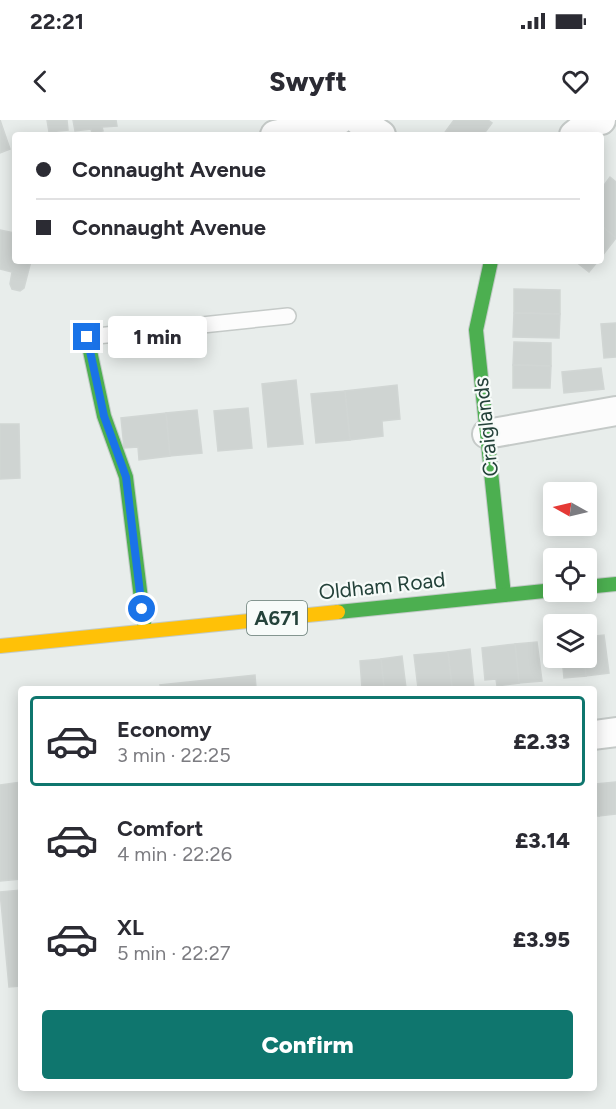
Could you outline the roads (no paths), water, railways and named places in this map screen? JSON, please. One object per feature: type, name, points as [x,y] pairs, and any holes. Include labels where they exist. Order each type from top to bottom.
[{"type":"street","points":[[288,132],[339,120]]},
{"type":"street","points":[[358,120],[376,132]]},
{"type":"street","points":[[578,132],[591,122],[601,120]]},
{"type":"street","name":"Craiglands","points":[[490,264],[476,330],[504,595]]},
{"type":"street","points":[[87,337],[104,416],[126,477],[145,631]]},
{"type":"street","points":[[487,434],[616,411]]},
{"type":"street","points":[[597,585],[616,584]]},
{"type":"street","name":"Oldham Road","points":[[0,646],[543,591]]},
{"type":"street","points":[[597,735],[616,732]]},
{"type":"lane","points":[[87,337],[288,316]]}]
